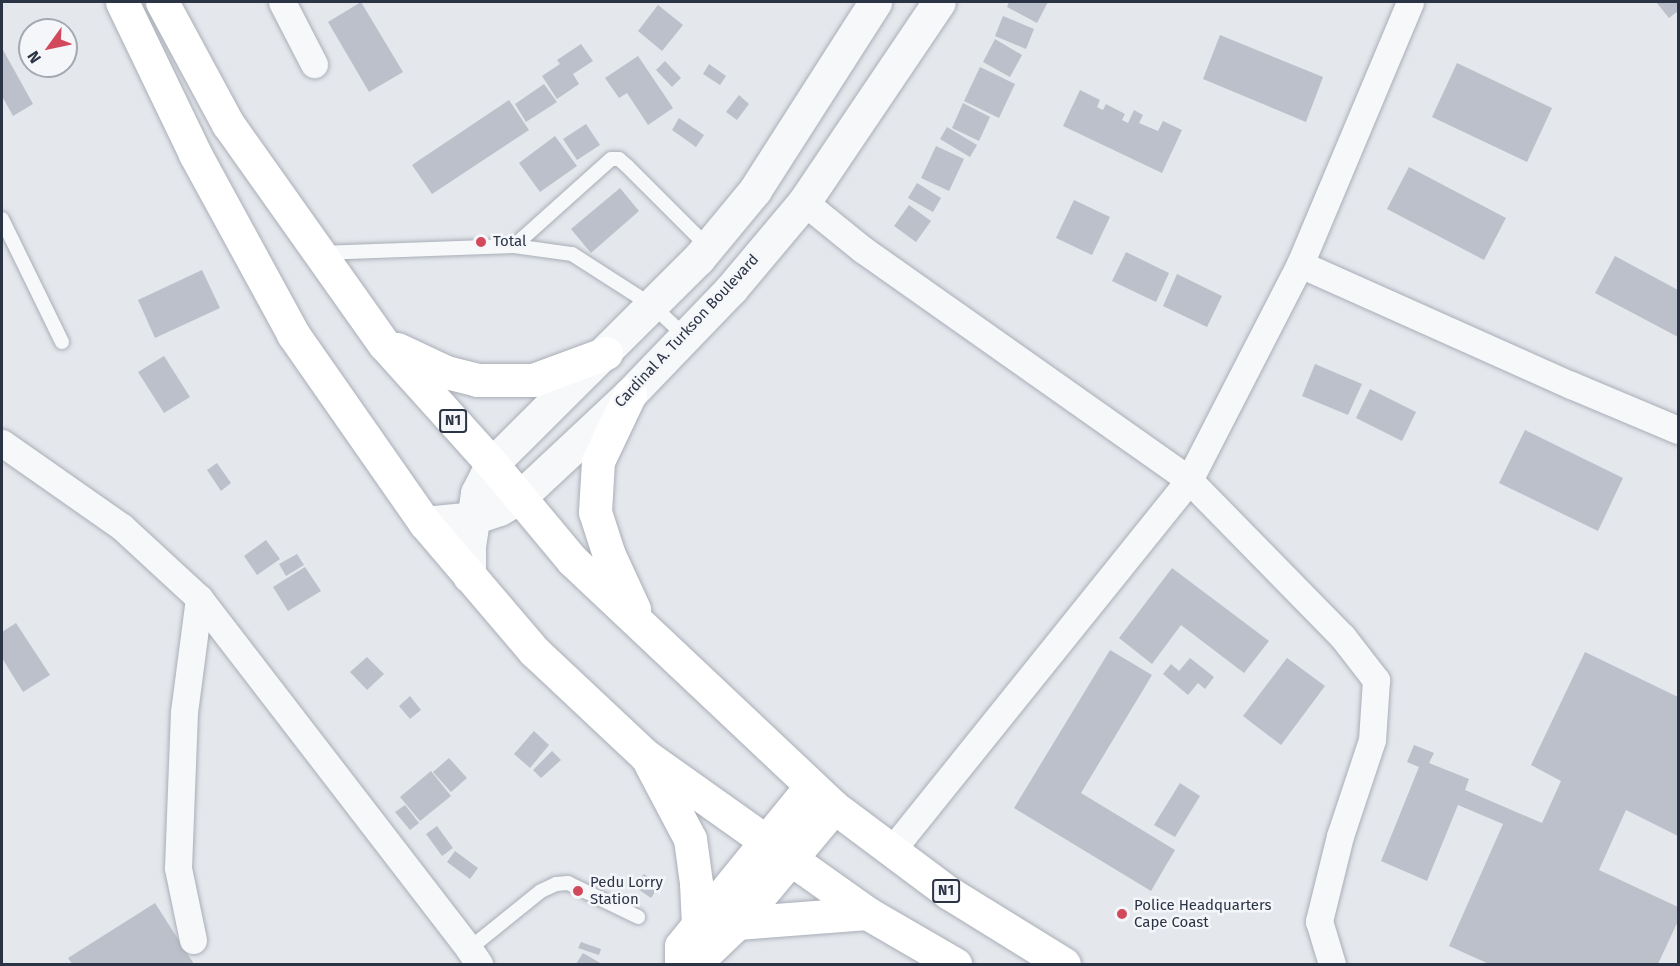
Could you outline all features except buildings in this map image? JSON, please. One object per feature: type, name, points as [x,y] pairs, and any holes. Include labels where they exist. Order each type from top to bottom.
[{"type":"main road","points":[[122,2],[195,154],[293,334],[425,523],[469,576],[534,651],[646,756],[867,913],[955,964]]},
{"type":"main road","name":"N1","points":[[162,2],[228,124],[384,344],[492,464],[572,560],[822,797],[949,893],[1064,964]]},
{"type":"main road","points":[[384,344],[446,372],[477,380],[533,380],[606,353]]},
{"type":"main road","points":[[630,394],[598,461],[595,512],[609,555],[641,624]]},
{"type":"main road","points":[[646,756],[690,839],[696,883],[698,925]]},
{"type":"main road","points":[[694,964],[737,923],[779,851],[822,797]]},
{"type":"main road","points":[[681,964],[681,946],[698,925],[779,851]]},
{"type":"main road","points":[[737,923],[867,913]]},
{"type":"street","points":[[282,2],[314,64]]},
{"type":"street","points":[[469,576],[469,546],[477,493],[492,464],[653,306],[708,247],[755,190],[875,2]]},
{"type":"street","name":"Cardinal A. Turkson Boulevard","points":[[425,523],[473,518],[519,498],[630,394],[731,289],[804,202],[939,2]]},
{"type":"street","points":[[891,851],[1189,480],[1300,264],[1410,2]]},
{"type":"street","points":[[804,202],[862,249],[1189,480],[1342,636],[1376,680],[1372,740],[1340,836],[1318,921],[1332,964]]},
{"type":"street","points":[[1300,264],[1571,385],[1678,430]]},
{"type":"street","points":[[2,442],[122,527],[199,598],[474,957]]},
{"type":"street","points":[[193,940],[178,868],[184,712],[199,598]]},
{"type":"lane","points":[[514,246],[611,159],[619,159],[708,247]]},
{"type":"lane","points":[[2,219],[63,342]]},
{"type":"lane","points":[[319,253],[514,246],[572,254],[653,306],[686,337]]},
{"type":"lane","points":[[474,957],[541,891],[556,884],[568,883],[639,917]]},
{"type":"place","name":"Total","points":[[481,242]]},
{"type":"place","name":"Pedu Lorry Station","points":[[578,891]]},
{"type":"place","name":"Police Headquarters Cape Coast","points":[[1122,914]]}]
